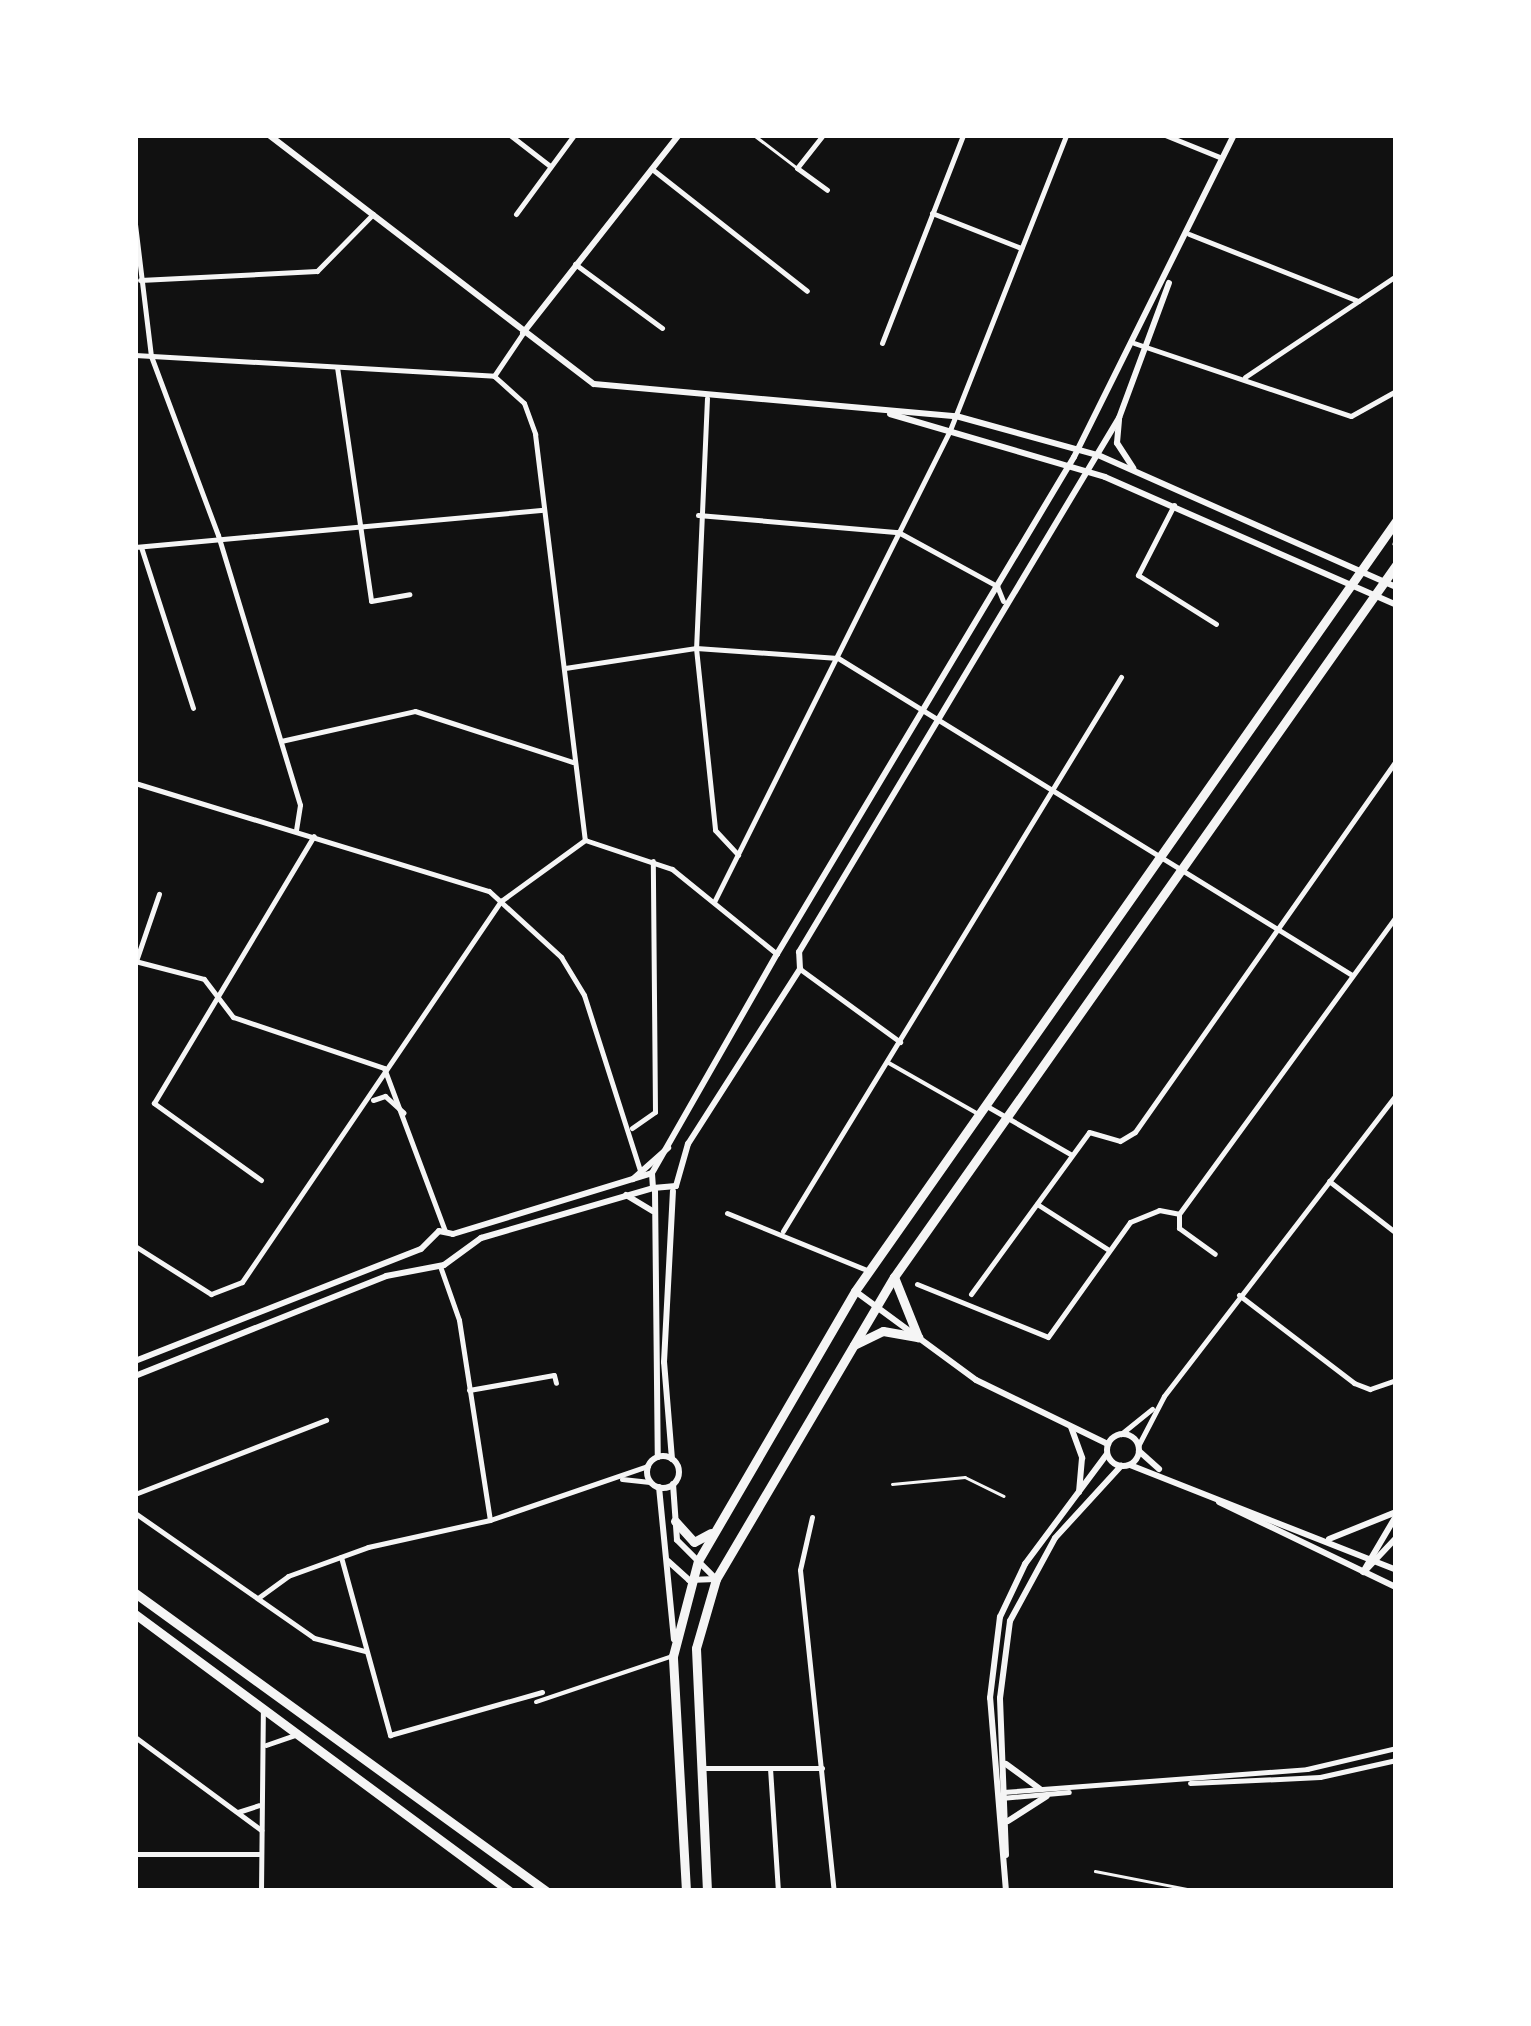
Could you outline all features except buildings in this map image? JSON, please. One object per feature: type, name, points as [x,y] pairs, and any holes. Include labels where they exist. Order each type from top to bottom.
[{"type":"main road","points":[[686,1891],[672,1656],[698,1561],[855,1291],[1396,522]]},
{"type":"main road","points":[[707,1891],[697,1634],[716,1579],[894,1277],[1177,867],[1396,565]]},
{"type":"main road","points":[[894,1277],[918,1337]]},
{"type":"main road","points":[[848,1350],[884,1331],[918,1337]]},
{"type":"main road","points":[[674,1521],[694,1542],[717,1528]]},
{"type":"main road","points":[[135,1593],[546,1891]]},
{"type":"main road","points":[[135,1614],[258,1699],[510,1891]]},
{"type":"street","points":[[510,135],[550,166]]},
{"type":"street","points":[[516,214],[574,135]]},
{"type":"street","points":[[494,376],[575,264],[679,135]]},
{"type":"street","points":[[823,135],[797,168],[827,190]]},
{"type":"street","points":[[882,343],[963,135]]},
{"type":"street","points":[[714,902],[950,430],[1066,135]]},
{"type":"street","points":[[1165,135],[1224,159]]},
{"type":"street","points":[[777,954],[788,948],[1070,466],[1173,268],[1234,135]]},
{"type":"street","points":[[270,136],[374,213],[523,333],[607,389],[956,416],[1098,455],[1396,587]]},
{"type":"street","points":[[651,168],[807,291]]},
{"type":"street","points":[[140,280],[317,271],[374,213]]},
{"type":"street","points":[[932,213],[1021,248]]},
{"type":"street","points":[[135,224],[150,356],[218,535],[300,804],[296,831]]},
{"type":"street","points":[[1189,234],[1358,301]]},
{"type":"street","points":[[575,264],[662,328]]},
{"type":"street","points":[[800,969],[799,952],[1003,601],[1119,418],[1151,348],[1173,268]]},
{"type":"street","points":[[1244,378],[1396,276]]},
{"type":"street","points":[[1134,343],[1351,416],[1396,391]]},
{"type":"street","points":[[135,355],[494,376],[532,418],[585,840]]},
{"type":"street","points":[[337,367],[371,601],[409,594]]},
{"type":"street","points":[[706,398],[698,516],[696,648],[715,830],[738,856]]},
{"type":"street","points":[[874,410],[1088,472],[1174,505],[1396,605]]},
{"type":"street","points":[[1119,418],[1120,450],[1138,472]]},
{"type":"street","points":[[1174,505],[1138,575],[1216,624]]},
{"type":"street","points":[[192,708],[138,547],[218,535],[360,528],[543,510]]},
{"type":"street","points":[[698,516],[898,532],[997,586],[1003,601]]},
{"type":"street","points":[[564,668],[696,648],[838,658],[1352,975]]},
{"type":"street","points":[[782,1230],[1120,678]]},
{"type":"street","points":[[281,741],[415,711],[573,762]]},
{"type":"street","points":[[972,1294],[1072,1154],[1096,1128],[1128,1139],[1396,761]]},
{"type":"street","points":[[135,783],[458,874],[502,901],[561,957],[584,995],[632,1128],[640,1170]]},
{"type":"street","points":[[261,1180],[163,1116],[155,1099],[219,1005],[314,836]]},
{"type":"street","points":[[585,840],[653,861],[714,902],[777,954]]},
{"type":"street","points":[[135,1246],[211,1294],[242,1282],[321,1176],[502,901],[585,840]]},
{"type":"street","points":[[632,1128],[655,1112],[653,861]]},
{"type":"street","points":[[159,894],[136,961],[204,979],[219,1005],[374,1061],[389,1075],[449,1232],[460,1251]]},
{"type":"street","points":[[1215,1254],[1178,1228],[1179,1214],[1396,916]]},
{"type":"street","points":[[788,948],[799,952]]},
{"type":"street","points":[[135,1361],[421,1249],[449,1232],[652,1173],[776,966],[777,954]]},
{"type":"street","points":[[776,966],[790,974]]},
{"type":"street","points":[[800,969],[900,1042]]},
{"type":"street","points":[[716,1579],[683,1551],[674,1521],[664,1362],[675,1172],[790,974],[800,969]]},
{"type":"street","points":[[887,1062],[981,1110],[1004,1115],[1072,1154]]},
{"type":"street","points":[[1006,1891],[996,1796],[990,1673],[1000,1617],[1038,1544],[1107,1454],[1108,1444],[1164,1396],[1396,1094]]},
{"type":"street","points":[[370,1102],[385,1096],[408,1118]]},
{"type":"street","points":[[632,1180],[669,1148]]},
{"type":"street","points":[[659,1167],[675,1172]]},
{"type":"street","points":[[258,1598],[341,1557],[490,1520],[619,1479],[658,1457],[652,1173]]},
{"type":"street","points":[[1329,1181],[1396,1233]]},
{"type":"street","points":[[440,1266],[460,1251],[625,1195],[673,1190]]},
{"type":"street","points":[[625,1195],[654,1214]]},
{"type":"street","points":[[1038,1204],[1109,1250]]},
{"type":"street","points":[[727,1213],[869,1271]]},
{"type":"street","points":[[917,1284],[1048,1337],[1109,1250],[1144,1213],[1179,1214]]},
{"type":"street","points":[[421,1249],[425,1262]]},
{"type":"street","points":[[135,1376],[425,1262],[440,1266]]},
{"type":"street","points":[[440,1266],[469,1390],[490,1520]]},
{"type":"street","points":[[854,1267],[855,1291],[976,1380],[1108,1444]]},
{"type":"street","points":[[1239,1296],[1354,1383],[1370,1390],[1396,1380]]},
{"type":"street","points":[[469,1390],[554,1376],[556,1383]]},
{"type":"street","points":[[1005,1866],[1008,1822],[1003,1758],[1010,1621],[1056,1538],[1139,1449],[1164,1396]]},
{"type":"street","points":[[135,1494],[326,1420]]},
{"type":"street","points":[[1071,1426],[1082,1458],[1078,1495]]},
{"type":"street","points":[[1122,1434],[1164,1473]]},
{"type":"street","points":[[1107,1454],[1125,1466],[1164,1473],[1396,1587]]},
{"type":"street","points":[[658,1457],[672,1459]]},
{"type":"street","points":[[648,1466],[650,1482]]},
{"type":"street","points":[[619,1479],[650,1482],[659,1487],[674,1484]]},
{"type":"street","points":[[659,1487],[674,1638]]},
{"type":"street","points":[[1205,1493],[1396,1570]]},
{"type":"street","points":[[135,1513],[314,1638],[366,1651]]},
{"type":"street","points":[[1322,1539],[1352,1536],[1396,1514]]},
{"type":"street","points":[[1363,1572],[1365,1557],[1396,1514]]},
{"type":"street","points":[[812,1517],[800,1570],[834,1891]]},
{"type":"street","points":[[1363,1572],[1378,1562],[1396,1538]]},
{"type":"street","points":[[665,1556],[690,1580],[716,1579]]},
{"type":"street","points":[[341,1557],[390,1735],[542,1692]]},
{"type":"street","points":[[536,1702],[672,1656]]},
{"type":"street","points":[[258,1699],[264,1747],[261,1891]]},
{"type":"street","points":[[264,1747],[282,1733],[307,1738]]},
{"type":"street","points":[[135,1737],[261,1830]]},
{"type":"street","points":[[996,1796],[1040,1789],[1182,1782],[1346,1765],[1396,1748]]},
{"type":"street","points":[[1003,1758],[1040,1789]]},
{"type":"street","points":[[1182,1782],[1320,1776],[1396,1760]]},
{"type":"street","points":[[700,1768],[822,1768]]},
{"type":"street","points":[[770,1768],[778,1891]]},
{"type":"street","points":[[1006,1795],[1047,1796],[1077,1790]]},
{"type":"street","points":[[1008,1822],[1047,1796]]},
{"type":"street","points":[[236,1812],[260,1803]]},
{"type":"street","points":[[135,1854],[261,1854]]},
{"type":"lane","points":[[754,135],[797,168]]},
{"type":"lane","points":[[892,1484],[965,1477],[1004,1496]]},
{"type":"lane","points":[[1095,1872],[1198,1891]]},
{"type":"tram line","points":[[1393,544],[1396,538]]}]
